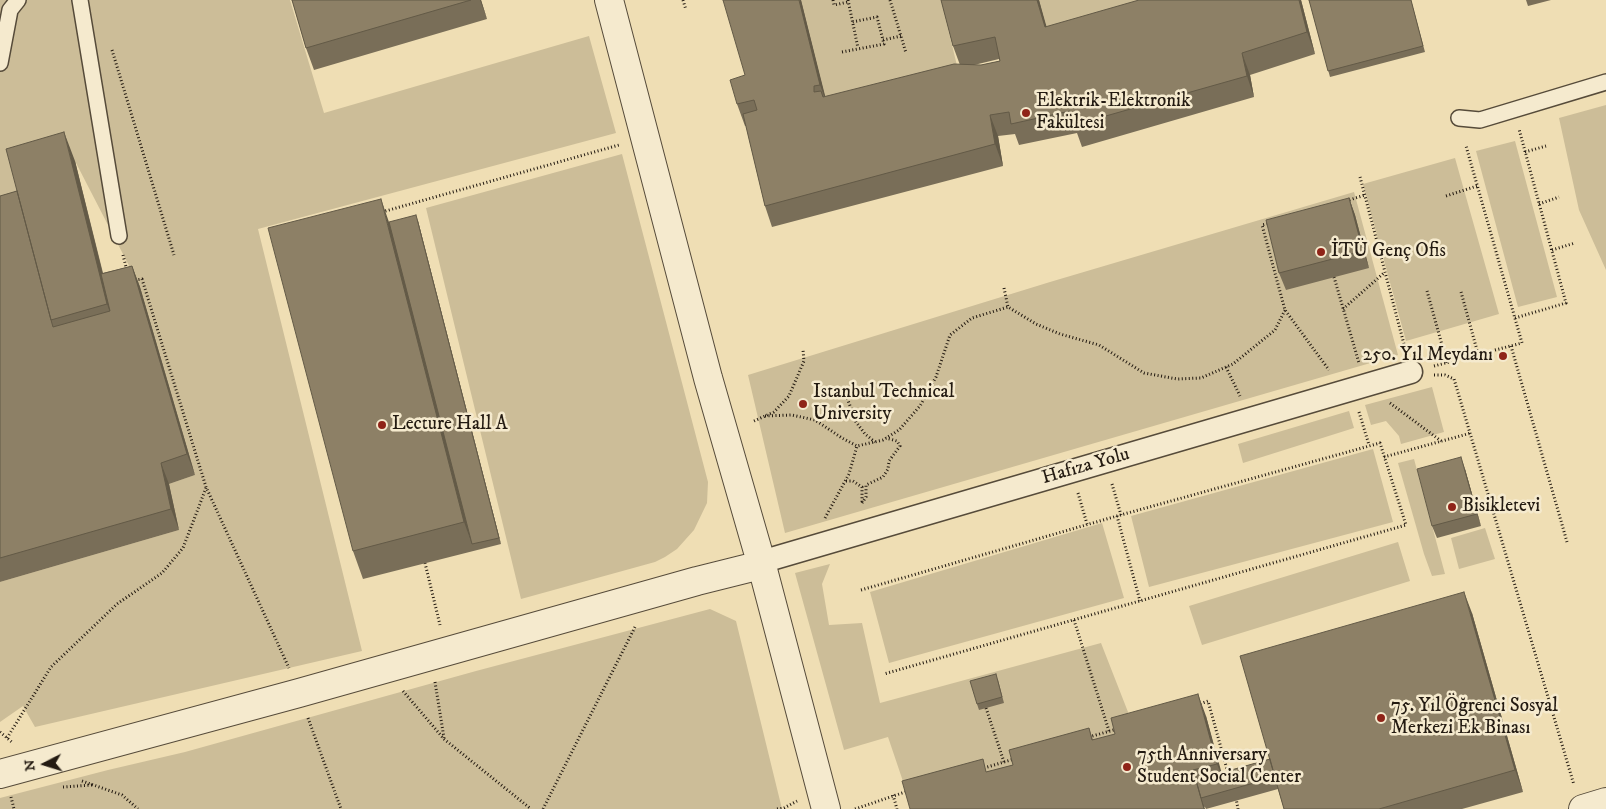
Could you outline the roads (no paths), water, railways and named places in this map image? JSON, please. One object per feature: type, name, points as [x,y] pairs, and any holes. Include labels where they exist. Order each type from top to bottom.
[{"type":"street","points":[[609,0],[708,378],[761,563],[826,809]]},
{"type":"street","name":"Hafıza Yolu","points":[[761,563],[1411,372]]},
{"type":"street","points":[[0,774],[299,693],[761,563]]},
{"type":"street","points":[[1580,800],[1606,802]]},
{"type":"lane","points":[[0,63],[10,10],[18,0]]},
{"type":"lane","points":[[80,0],[119,236]]},
{"type":"lane","points":[[1459,118],[1480,120],[1606,82]]},
{"type":"place","name":"Elektrik-Elektronik Fakültesi","points":[[1026,113]]},
{"type":"place","name":"İTÜ Genç Ofis","points":[[1321,252]]},
{"type":"place","name":"250. Yıl Meydanı","points":[[1503,356]]},
{"type":"place","name":"Istanbul Technical University","points":[[803,404]]},
{"type":"place","name":"Lecture Hall A","points":[[382,425]]},
{"type":"place","name":"Bisikletevi","points":[[1452,507]]},
{"type":"place","name":"75. Yıl Öğrenci Sosyal Merkezi Ek Binası","points":[[1381,718]]},
{"type":"place","name":"75th Anniversary Student Social Center","points":[[1127,767]]}]
